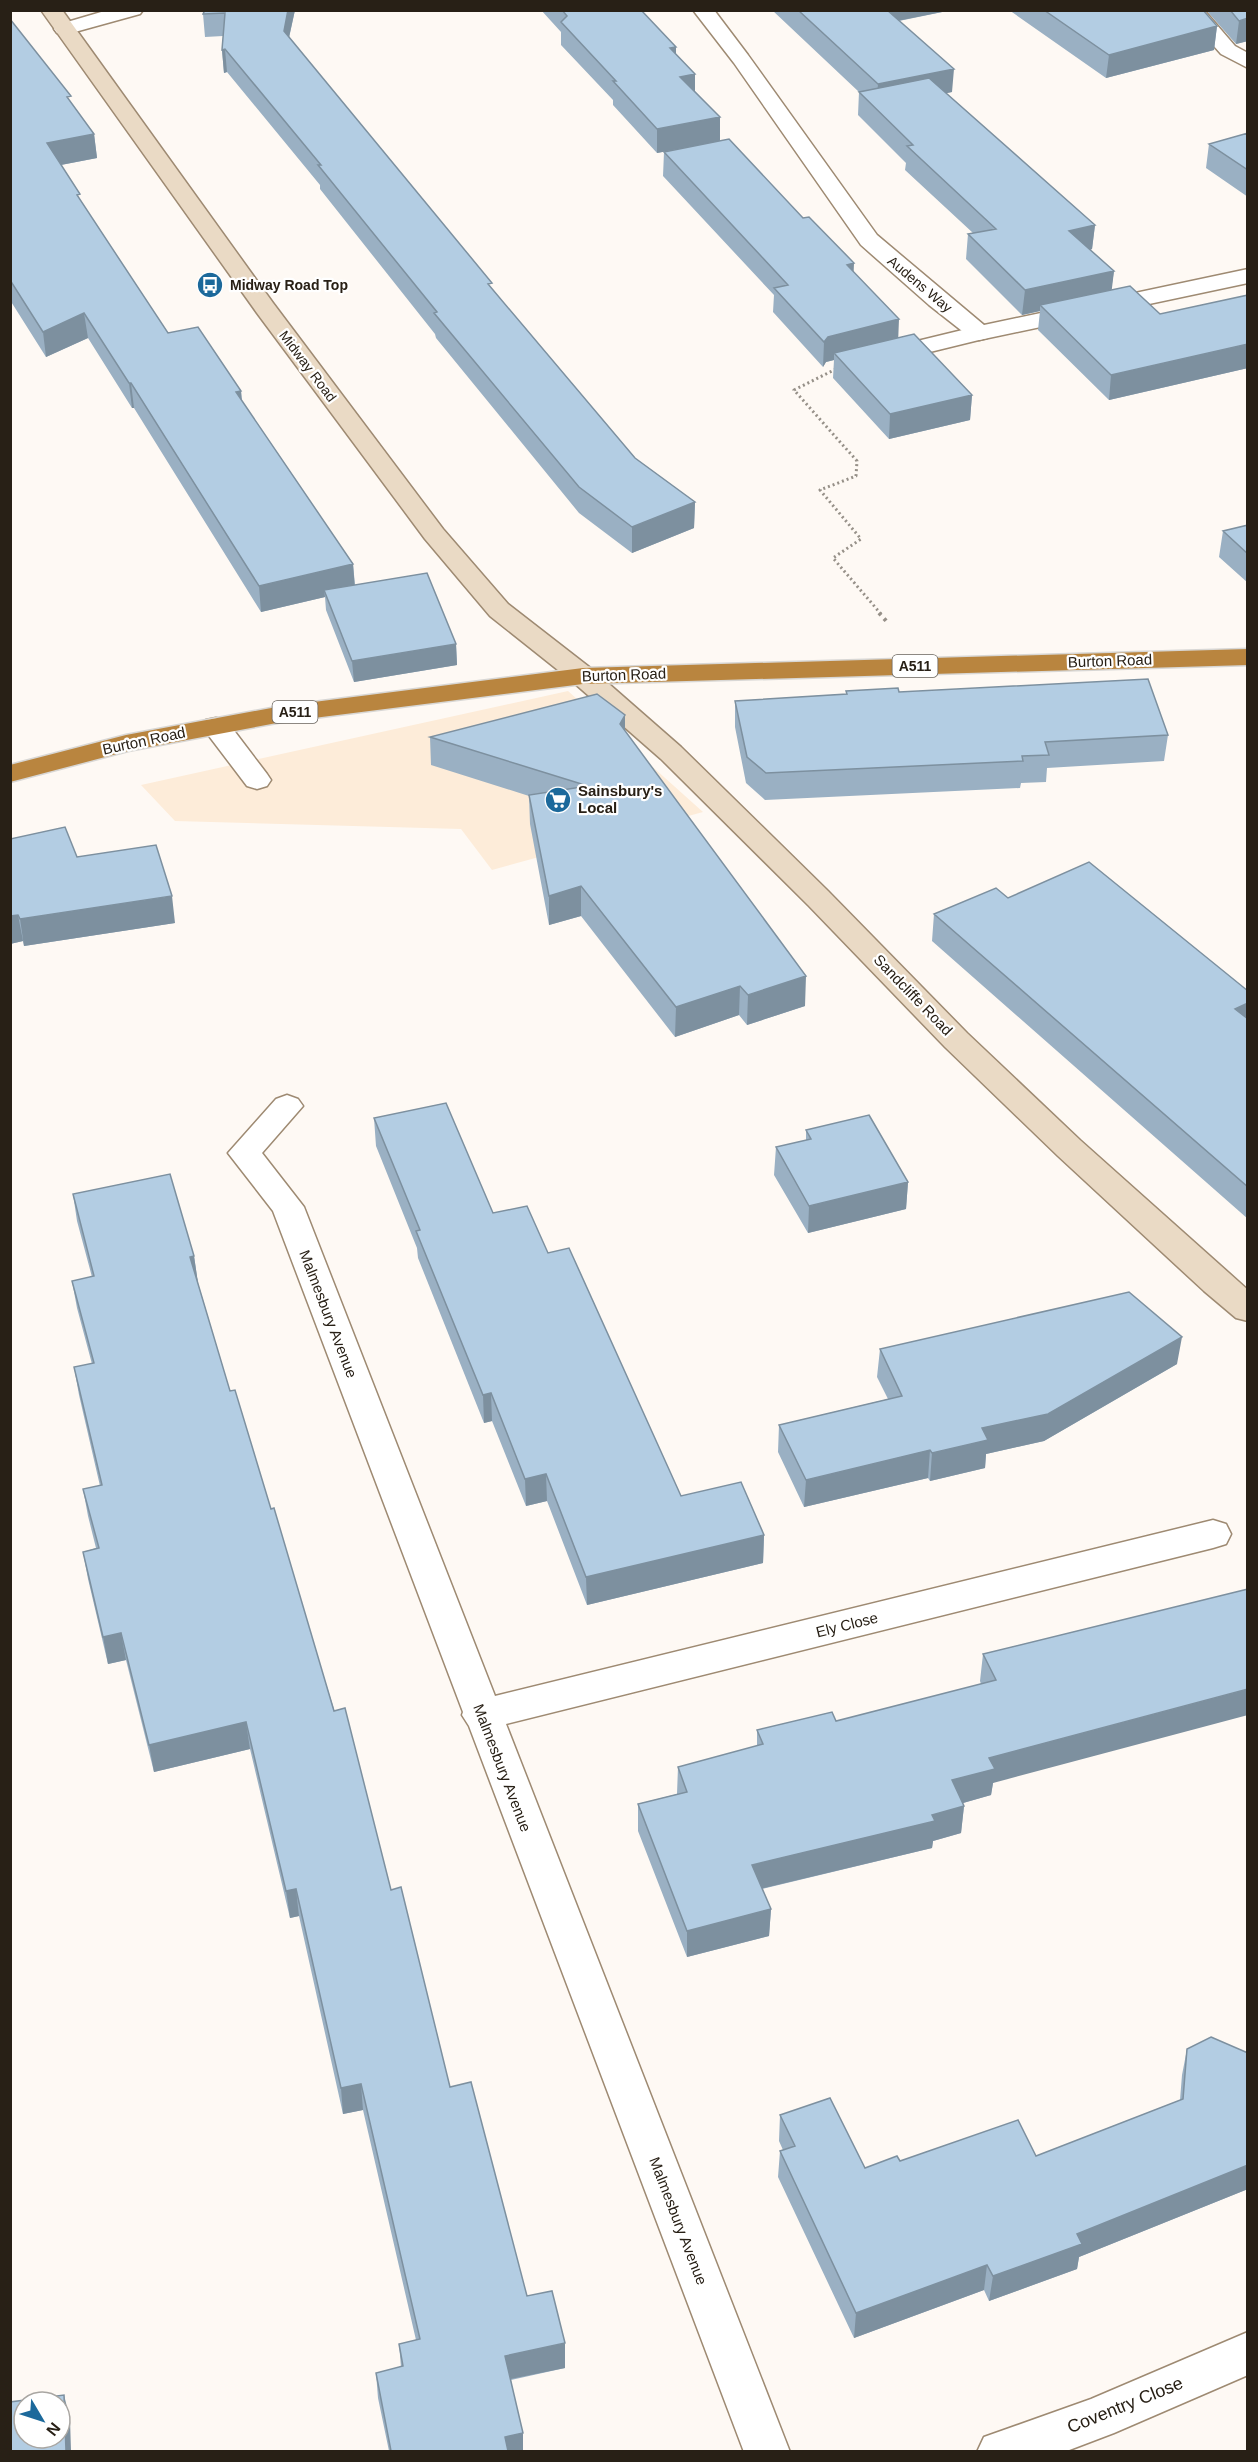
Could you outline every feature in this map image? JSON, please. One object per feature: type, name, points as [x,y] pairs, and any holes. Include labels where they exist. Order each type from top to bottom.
[{"type":"highway","name":"Burton Road","points":[[10,774],[126,743],[282,714],[584,675],[1248,657]]},
{"type":"main road","name":"Midway Road","points":[[57,20],[265,308],[434,534],[499,610],[584,675]]},
{"type":"main road","name":"Sandcliffe Road","points":[[584,675],[671,753],[818,898],[956,1040],[1060,1141],[1216,1283],[1248,1309]]},
{"type":"street","name":"Midway Road","points":[[57,20],[133,10]]},
{"type":"street","name":"Audens Way","points":[[703,10],[741,59],[869,240],[937,300],[979,333]]},
{"type":"street","points":[[1192,10],[1228,50],[1248,62]]},
{"type":"street","points":[[836,369],[979,333],[1248,276]]},
{"type":"street","points":[[216,726],[257,780]]},
{"type":"street","name":"Malmesbury Avenue","points":[[286,1106],[244,1153],[288,1207],[767,2451]]},
{"type":"street","name":"Ely Close","points":[[482,1715],[1213,1534]]},
{"type":"street","name":"Coventry Close","points":[[1000,2451],[1098,2418],[1248,2354]]},
{"type":"path","points":[[836,369],[794,390],[857,460],[856,476],[820,490],[861,539],[833,558],[924,666]]},
{"type":"shaded area","points":[[568,691],[703,812],[492,870],[461,829],[175,821],[141,785]]},
{"type":"building","points":[[205,10],[288,10],[284,31],[492,283],[488,284],[635,458],[695,502],[632,527],[579,487],[434,313],[437,312],[318,165],[321,165],[225,49],[222,50],[225,13],[203,14]]},
{"type":"building","points":[[562,10],[641,10],[676,47],[670,48],[695,74],[680,77],[720,117],[657,129],[561,22],[567,16]]},
{"type":"building","points":[[798,10],[887,10],[954,69],[878,84]]},
{"type":"building","points":[[1044,10],[1203,10],[1217,26],[1109,55]]},
{"type":"building","points":[[1230,10],[1248,10],[1248,18],[1239,21]]},
{"type":"building","points":[[10,19],[71,96],[67,97],[94,134],[47,143],[80,194],[77,195],[168,333],[198,327],[241,391],[236,392],[353,564],[259,586],[84,313],[43,332],[10,280]]},
{"type":"building","points":[[929,78],[1095,225],[1069,231],[1114,271],[1025,290],[968,234],[996,229],[907,146],[913,145],[859,92]]},
{"type":"building","points":[[1248,133],[1248,170],[1209,144]]},
{"type":"building","points":[[729,139],[803,218],[809,217],[854,263],[847,265],[899,319],[828,337],[824,342],[774,288],[788,285],[664,152]]},
{"type":"building","points":[[1130,286],[1160,314],[1248,295],[1248,344],[1111,375],[1040,305]]},
{"type":"building","points":[[914,334],[972,395],[890,414],[834,353]]},
{"type":"building","points":[[1248,525],[1248,554],[1223,531]]},
{"type":"building","points":[[427,573],[456,644],[352,661],[324,590]]},
{"type":"building","points":[[1148,679],[1168,735],[1045,742],[1049,755],[1022,756],[1023,761],[766,773],[747,757],[735,701],[847,694],[846,691],[898,688],[899,692]]},
{"type":"building","points":[[597,694],[625,715],[620,724],[806,976],[748,995],[740,986],[676,1007],[581,886],[549,896],[529,795],[588,786],[430,737]]},
{"type":"building","points":[[65,827],[77,857],[156,845],[172,896],[20,919],[18,915],[10,916],[10,839]]},
{"type":"building","points":[[1089,862],[1248,991],[1248,1003],[1235,1009],[1248,1019],[1248,1187],[934,914],[996,888],[1008,898]]},
{"type":"building","points":[[446,1103],[493,1213],[527,1206],[548,1253],[569,1248],[681,1496],[741,1482],[764,1535],[586,1577],[546,1474],[525,1479],[491,1393],[483,1395],[416,1231],[420,1230],[374,1118]]},
{"type":"building","points":[[869,1115],[908,1182],[809,1206],[776,1147],[811,1139],[806,1130]]},
{"type":"building","points":[[170,1174],[194,1256],[190,1257],[230,1391],[235,1390],[271,1509],[274,1508],[334,1711],[345,1708],[391,1890],[401,1887],[450,2087],[471,2082],[527,2296],[552,2291],[565,2343],[505,2356],[523,2433],[505,2437],[508,2451],[391,2451],[376,2373],[403,2366],[399,2344],[420,2339],[361,2084],[341,2088],[296,1889],[286,1891],[246,1722],[149,1745],[121,1633],[103,1637],[83,1552],[99,1548],[83,1489],[102,1485],[74,1367],[94,1363],[72,1281],[94,1276],[73,1194]]},
{"type":"building","points":[[1129,1292],[1182,1337],[1048,1414],[982,1428],[988,1440],[932,1453],[930,1450],[806,1480],[779,1425],[902,1396],[880,1349]]},
{"type":"building","points":[[1248,1589],[1248,1689],[989,1758],[995,1769],[952,1780],[964,1806],[932,1815],[935,1821],[752,1865],[771,1909],[687,1931],[638,1804],[687,1792],[678,1767],[763,1744],[757,1730],[832,1712],[836,1721],[996,1680],[983,1654]]},
{"type":"building","points":[[1211,2037],[1248,2053],[1248,2165],[1077,2234],[1082,2244],[993,2276],[987,2265],[856,2313],[780,2151],[795,2146],[780,2115],[830,2098],[865,2168],[897,2156],[900,2161],[1018,2120],[1036,2156],[1183,2099],[1187,2049]]},
{"type":"building","points":[[10,2402],[12,2402],[12,2450],[66,2451],[10,2451]]},
{"type":"place","name":"Midway Road Top","points":[[210,285]]},
{"type":"place","name":"Sainsbury's Local","points":[[558,800]]}]
